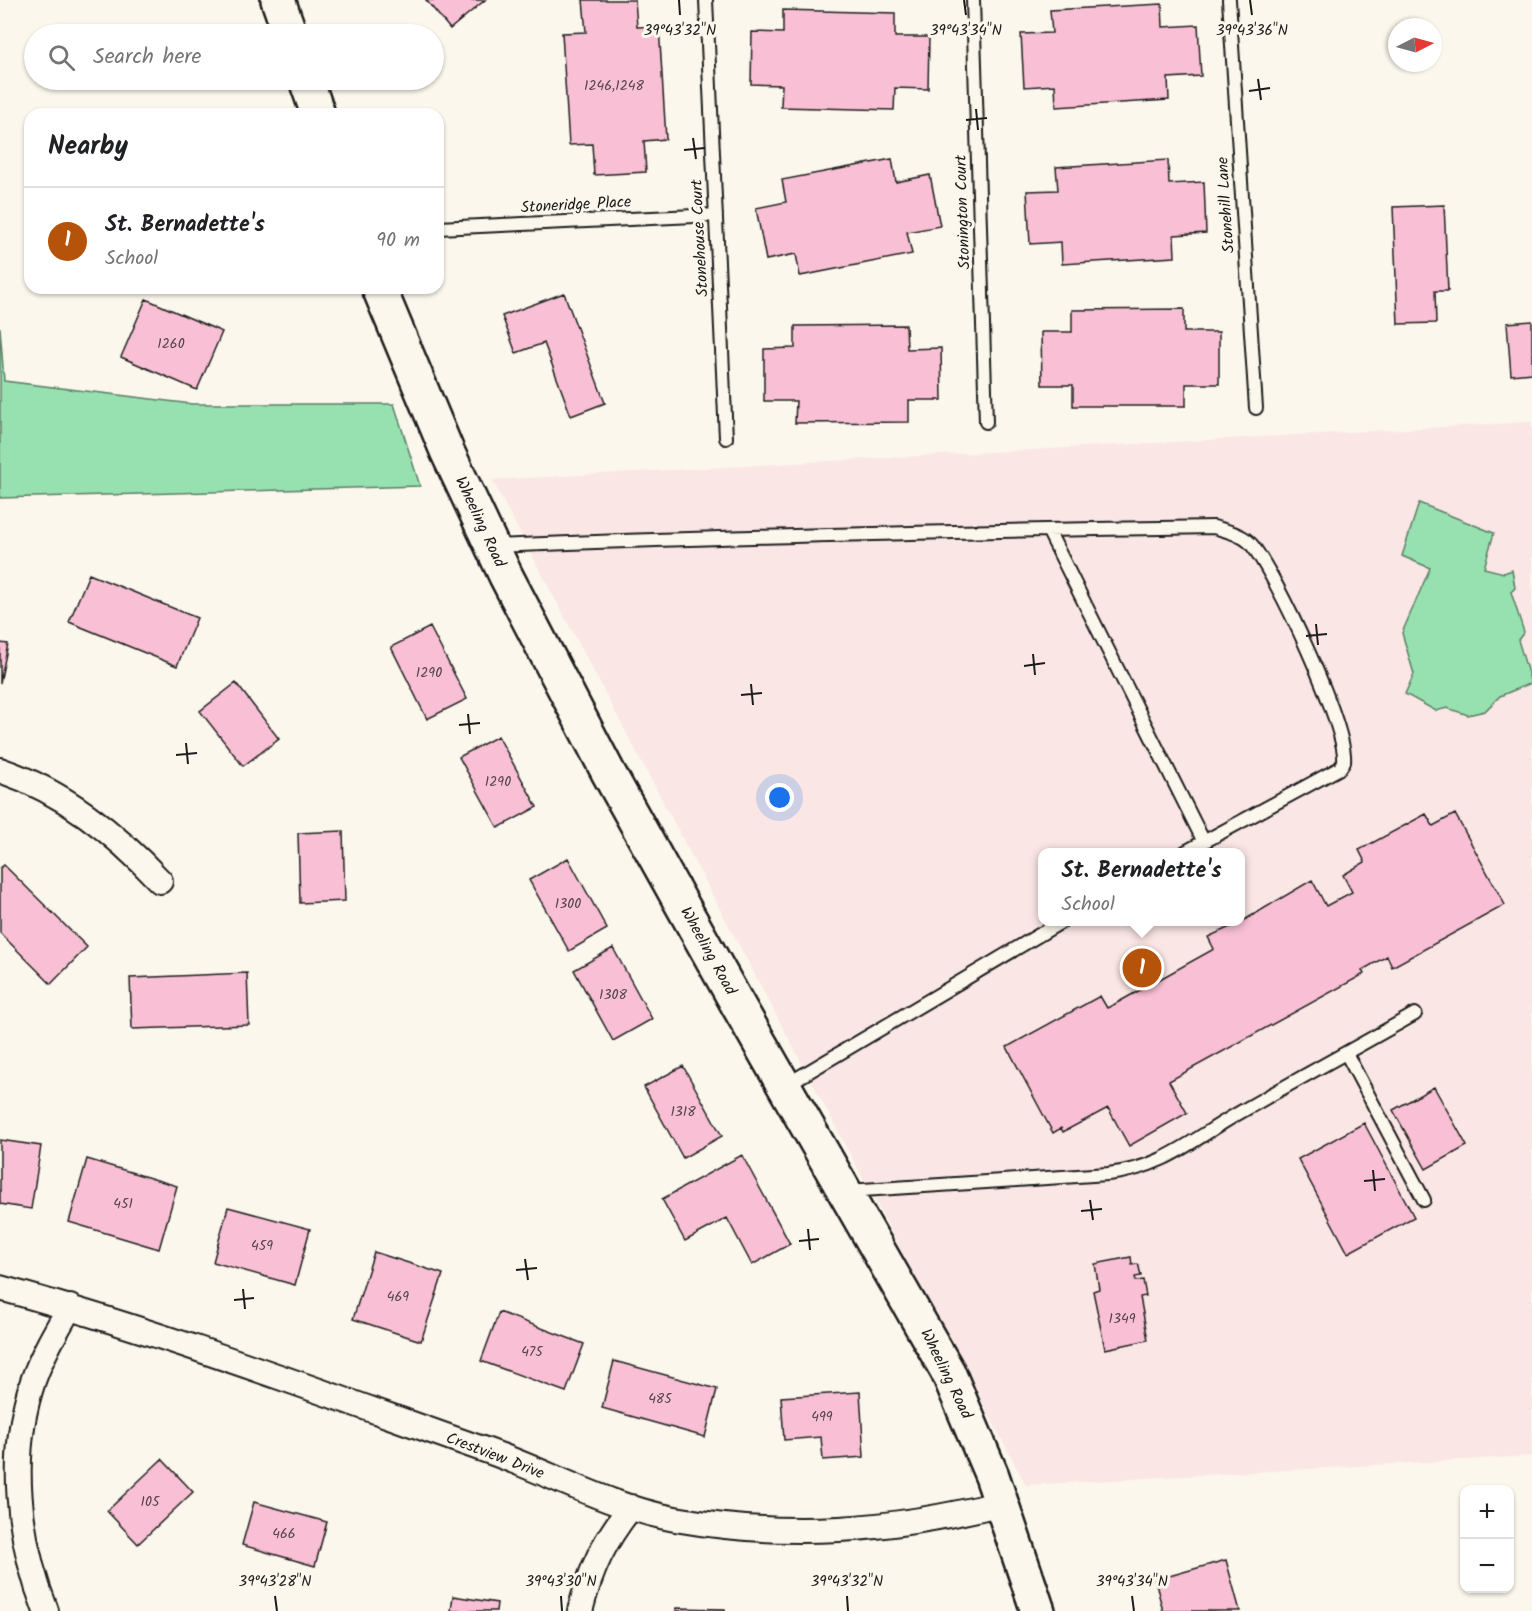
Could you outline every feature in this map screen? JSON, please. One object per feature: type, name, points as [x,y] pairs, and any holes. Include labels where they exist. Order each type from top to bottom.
[{"type":"street","points":[[278,0],[286,24]]},
{"type":"street","points":[[310,90],[316,108]]},
{"type":"street","name":"Wheeling Road","points":[[382,294],[447,451],[491,546],[608,772],[948,1372],[1002,1503],[1038,1611]]},
{"type":"street","points":[[0,770],[51,791],[96,820],[130,848],[160,881]]},
{"type":"street","name":"Crestview Drive","points":[[0,1288],[70,1307],[501,1456],[542,1475],[631,1507],[673,1518],[753,1530],[835,1531],[916,1522],[1002,1503]]},
{"type":"street","points":[[46,1611],[29,1557],[21,1513],[18,1468],[22,1424],[33,1382],[50,1342],[70,1307]]},
{"type":"street","points":[[580,1611],[589,1576],[608,1536],[631,1507]]},
{"type":"lane","name":"Stonehouse Court","points":[[706,0],[726,438]]},
{"type":"lane","name":"Stonington Court","points":[[973,0],[986,422]]},
{"type":"lane","name":"Stonehill Lane","points":[[1229,0],[1256,408]]},
{"type":"lane","name":"Stoneridge Place","points":[[444,228],[716,214]]},
{"type":"lane","points":[[491,546],[704,537],[1048,530],[1214,527],[1233,532],[1249,542],[1282,592],[1344,744],[1344,762],[1340,768],[1193,848]]},
{"type":"lane","points":[[1048,530],[1204,842]]},
{"type":"lane","points":[[784,1086],[1053,926]]},
{"type":"lane","points":[[845,1191],[1108,1174],[1145,1167],[1167,1159],[1216,1126],[1415,1014]]},
{"type":"lane","points":[[1346,1053],[1424,1200]]},
{"type":"shaded area","points":[[1532,422],[1532,1456],[1026,1485],[492,480]]},
{"type":"green space","points":[[0,327],[4,381],[192,404],[394,404],[420,486],[0,498]]},
{"type":"green space","points":[[1419,503],[1494,533],[1484,568],[1504,573],[1512,570],[1515,588],[1511,592],[1524,632],[1518,640],[1531,683],[1500,696],[1485,711],[1468,715],[1447,708],[1436,711],[1405,694],[1414,674],[1402,633],[1430,568],[1402,556]]},
{"type":"building","points":[[426,0],[485,0],[450,29]]},
{"type":"building","points":[[583,0],[635,0],[637,27],[659,26],[666,139],[644,141],[646,172],[594,175],[592,144],[569,145],[562,33],[586,32]]},
{"type":"building","points":[[1162,4],[1163,27],[1198,25],[1201,76],[1168,78],[1169,100],[1056,107],[1055,85],[1024,87],[1021,34],[1052,33],[1050,10]]},
{"type":"building","points":[[783,10],[895,13],[895,37],[929,37],[928,89],[895,88],[894,110],[781,107],[782,85],[751,84],[752,32],[783,33]]},
{"type":"building","points":[[892,159],[896,182],[930,175],[940,226],[907,232],[912,254],[800,276],[796,254],[766,260],[756,208],[786,202],[782,180]]},
{"type":"building","points":[[1168,160],[1169,184],[1204,182],[1206,233],[1174,235],[1175,257],[1062,264],[1061,242],[1030,244],[1027,191],[1058,190],[1056,167]]},
{"type":"building","points":[[1444,205],[1448,291],[1435,291],[1436,323],[1398,324],[1393,207]]},
{"type":"building","points":[[564,293],[605,403],[571,416],[544,343],[516,353],[502,316]]},
{"type":"building","points":[[146,299],[222,332],[197,390],[121,357]]},
{"type":"building","points":[[1184,309],[1184,332],[1219,332],[1219,384],[1186,384],[1186,406],[1073,406],[1073,385],[1042,385],[1041,332],[1072,332],[1072,310]]},
{"type":"building","points":[[1532,321],[1532,373],[1511,375],[1507,323]]},
{"type":"building","points":[[906,325],[907,349],[941,348],[942,400],[909,400],[909,422],[795,423],[796,401],[764,401],[764,349],[795,348],[795,326]]},
{"type":"building","points":[[89,574],[197,618],[177,666],[69,622]]},
{"type":"building","points":[[430,627],[467,699],[427,719],[391,647]]},
{"type":"building","points":[[0,643],[8,644],[0,683]]},
{"type":"building","points":[[236,683],[279,739],[243,766],[200,711]]},
{"type":"building","points":[[498,736],[537,807],[498,828],[459,757]]},
{"type":"building","points":[[1426,814],[1433,826],[1455,814],[1505,905],[1392,967],[1387,956],[1362,970],[1364,974],[1169,1081],[1187,1113],[1129,1146],[1108,1108],[1063,1132],[1061,1128],[1053,1133],[1007,1047],[1100,996],[1107,1008],[1115,1004],[1214,949],[1208,937],[1232,926],[1245,926],[1245,920],[1312,880],[1326,906],[1352,892],[1343,875],[1365,862],[1359,850]]},
{"type":"building","points":[[343,831],[345,901],[300,903],[298,833]]},
{"type":"building","points":[[568,858],[607,929],[569,951],[529,880]]},
{"type":"building","points":[[4,865],[87,947],[51,984],[0,933],[0,868]]},
{"type":"building","points":[[613,948],[652,1019],[613,1041],[574,970]]},
{"type":"building","points":[[247,973],[249,1025],[132,1029],[130,978]]},
{"type":"building","points":[[683,1066],[722,1136],[683,1158],[644,1087]]},
{"type":"building","points":[[1434,1087],[1467,1146],[1426,1169],[1393,1110]]},
{"type":"building","points":[[1364,1123],[1414,1217],[1348,1253],[1298,1159]]},
{"type":"building","points":[[0,1140],[41,1146],[31,1209],[0,1204]]},
{"type":"building","points":[[742,1155],[790,1244],[752,1265],[727,1218],[685,1241],[662,1199]]},
{"type":"building","points":[[87,1159],[177,1186],[159,1249],[69,1222]]},
{"type":"building","points":[[228,1207],[310,1229],[295,1285],[213,1262]]},
{"type":"building","points":[[374,1252],[443,1274],[421,1341],[353,1319]]},
{"type":"building","points":[[1131,1257],[1132,1265],[1138,1264],[1141,1276],[1135,1277],[1136,1281],[1143,1280],[1146,1296],[1140,1297],[1148,1340],[1105,1349],[1093,1291],[1099,1289],[1095,1264]]},
{"type":"building","points":[[499,1312],[584,1344],[566,1392],[481,1361]]},
{"type":"building","points":[[614,1361],[717,1389],[705,1437],[602,1408]]},
{"type":"building","points":[[860,1392],[864,1457],[823,1460],[821,1437],[784,1440],[781,1397]]},
{"type":"building","points":[[162,1459],[193,1492],[138,1544],[107,1511]]},
{"type":"building","points":[[254,1502],[327,1522],[315,1566],[242,1545]]},
{"type":"building","points":[[1226,1560],[1240,1611],[1163,1611],[1155,1580]]},
{"type":"building","points":[[453,1596],[497,1603],[496,1611],[451,1611]]},
{"type":"building","points":[[676,1608],[725,1609],[725,1611],[676,1611]]},
{"type":"place","name":"St. Bernadette's","points":[[1142,968]]}]
